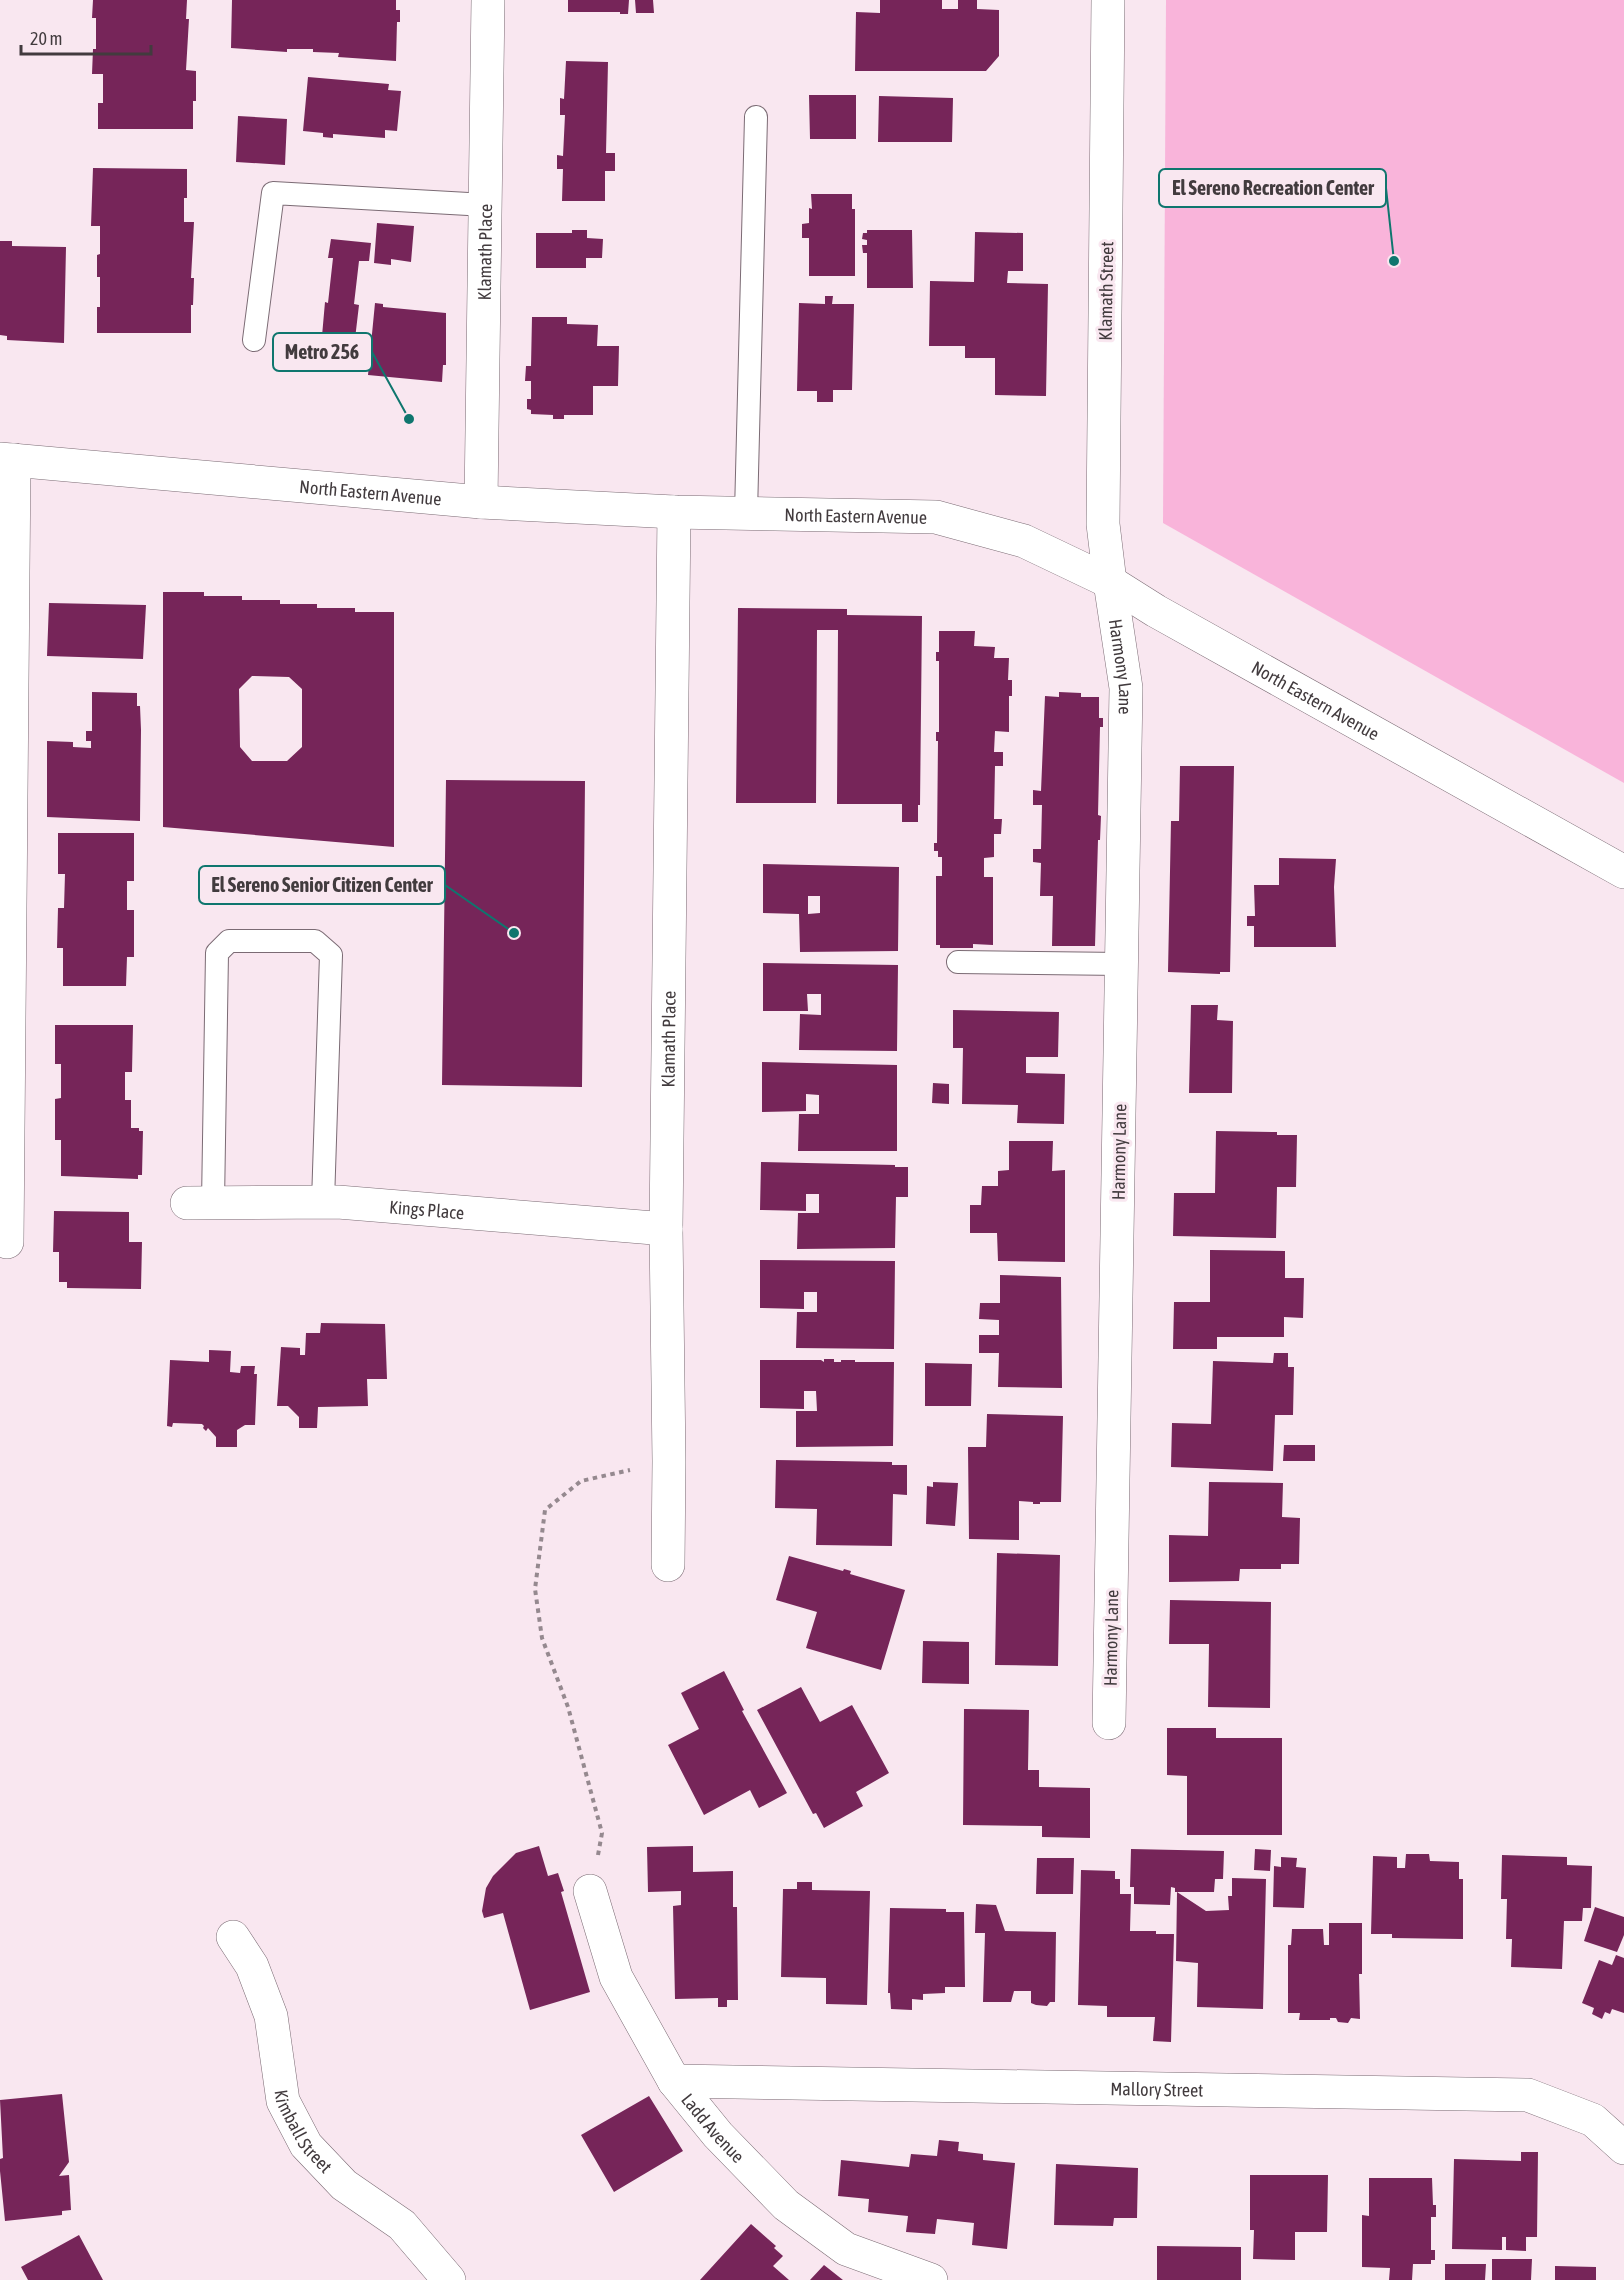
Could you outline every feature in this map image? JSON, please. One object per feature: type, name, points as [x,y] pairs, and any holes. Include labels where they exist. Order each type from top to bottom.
[{"type":"street","name":"Klamath Place","points":[[481,502],[488,0]]},
{"type":"street","name":"Klamath Street","points":[[1108,0],[1103,524],[1110,582]]},
{"type":"street","name":"North Eastern Avenue","points":[[7,460],[481,502],[674,512],[936,517],[1024,541],[1110,582],[1166,616],[1624,872]]},
{"type":"street","points":[[7,460],[7,1242]]},
{"type":"street","name":"Klamath Place","points":[[668,1565],[666,1229],[674,512]]},
{"type":"street","name":"Harmony Lane","points":[[1109,1723],[1126,688],[1110,582]]},
{"type":"street","name":"Kings Place","points":[[200,1203],[323,1202],[666,1229]]},
{"type":"street","name":"Ladd Avenue","points":[[590,1891],[616,1977],[674,2081],[718,2135],[786,2205],[846,2249],[931,2280]]},
{"type":"street","name":"Kimball Street","points":[[233,1936],[252,1966],[271,2016],[283,2101],[306,2145],[344,2185],[402,2225],[449,2280]]},
{"type":"street","name":"Mallory Street","points":[[674,2081],[1527,2095],[1593,2120],[1624,2148]]},
{"type":"lane","points":[[746,513],[756,117]]},
{"type":"lane","points":[[254,340],[273,193],[486,205]]},
{"type":"lane","points":[[200,1203],[218,952],[229,941],[315,941],[331,955],[323,1202]]},
{"type":"lane","points":[[958,963],[1122,964]]},
{"type":"path","points":[[590,1891],[602,1833],[568,1707],[542,1638],[535,1589],[545,1510],[581,1481],[669,1461]]},
{"type":"shaded area","points":[[1166,0],[1624,0],[1624,783],[1163,523]]},
{"type":"building","points":[[93,0],[187,0],[186,19],[189,19],[186,70],[196,71],[193,129],[98,129],[98,103],[103,103],[103,74],[92,74],[93,49],[96,49],[96,18],[92,18]]},
{"type":"building","points":[[232,0],[396,0],[396,10],[400,10],[400,22],[397,22],[396,61],[338,57],[339,53],[313,52],[313,49],[287,49],[287,52],[231,48]]},
{"type":"building","points":[[568,0],[629,0],[628,14],[568,12]]},
{"type":"building","points":[[635,0],[653,0],[654,13],[636,13]]},
{"type":"building","points":[[880,0],[942,0],[942,9],[958,9],[958,0],[977,0],[977,9],[999,10],[999,56],[986,71],[855,71],[856,12],[880,13]]},
{"type":"building","points":[[566,61],[608,62],[606,153],[615,153],[615,171],[605,171],[605,201],[562,201],[563,169],[557,169],[557,155],[563,156],[565,115],[560,115],[560,98],[564,99]]},
{"type":"building","points":[[308,77],[389,84],[388,90],[401,91],[397,131],[385,130],[385,138],[333,134],[333,138],[323,137],[323,133],[303,131]]},
{"type":"building","points":[[809,95],[856,95],[856,139],[810,139]]},
{"type":"building","points":[[879,96],[953,98],[952,142],[878,142]]},
{"type":"building","points":[[238,116],[287,119],[285,165],[236,162]]},
{"type":"building","points":[[93,168],[187,169],[184,222],[194,222],[191,333],[97,333],[97,307],[100,307],[97,255],[100,254],[100,226],[91,226]]},
{"type":"building","points":[[811,194],[852,194],[852,209],[855,209],[855,276],[809,276],[809,238],[802,238],[802,224],[809,223],[809,208],[812,209]]},
{"type":"building","points":[[377,223],[414,226],[411,262],[391,259],[391,265],[374,263]]},
{"type":"building","points":[[572,230],[587,230],[587,238],[603,239],[602,258],[586,258],[586,268],[536,268],[536,233],[572,233]]},
{"type":"building","points":[[867,230],[912,230],[913,288],[867,288],[867,253],[863,253],[862,245],[867,245],[867,240],[862,239],[863,233],[867,233]]},
{"type":"building","points":[[975,232],[1023,233],[1023,271],[1008,271],[1007,283],[1048,284],[1046,396],[995,395],[995,358],[965,358],[965,346],[929,346],[930,281],[974,282]]},
{"type":"building","points":[[331,239],[371,243],[369,261],[359,261],[354,304],[359,305],[355,339],[322,336],[333,258],[328,258]]},
{"type":"building","points":[[0,241],[12,241],[12,246],[66,247],[64,343],[7,340],[7,336],[0,335]]},
{"type":"building","points":[[825,296],[833,296],[832,304],[854,304],[852,390],[833,390],[833,402],[817,402],[817,391],[797,391],[799,303],[825,304]]},
{"type":"building","points":[[375,303],[383,304],[383,307],[446,313],[446,365],[443,365],[442,382],[368,375]]},
{"type":"building","points":[[532,317],[567,317],[567,324],[598,325],[597,346],[619,346],[618,386],[593,386],[593,415],[564,415],[564,419],[553,419],[553,415],[531,414],[531,410],[527,409],[527,399],[531,399],[531,381],[525,381],[526,366],[531,366]]},
{"type":"building","points":[[163,592],[204,592],[204,596],[242,596],[242,600],[280,600],[280,604],[317,604],[317,608],[355,608],[355,612],[394,612],[394,847],[163,827]],"holes":[[[252,676],[289,677],[302,689],[302,747],[287,761],[252,761],[240,747],[239,689]]]},
{"type":"building","points":[[49,603],[146,605],[143,659],[47,656]]},
{"type":"building","points":[[738,608],[847,609],[847,615],[922,616],[918,822],[902,822],[902,804],[837,804],[838,630],[817,630],[816,803],[736,803]]},
{"type":"building","points":[[939,631],[975,631],[974,646],[995,647],[994,658],[1009,658],[1008,680],[1012,680],[1012,696],[1009,696],[1009,732],[995,731],[994,752],[1003,752],[1003,766],[995,766],[994,819],[1002,819],[1001,834],[994,834],[994,857],[984,858],[984,877],[993,877],[993,945],[973,944],[973,948],[940,948],[940,945],[936,945],[936,876],[942,876],[942,857],[938,857],[938,851],[934,851],[934,843],[937,843],[938,741],[936,741],[936,732],[939,732],[939,661],[936,661],[936,652],[939,652]]},
{"type":"building","points":[[92,692],[137,693],[141,730],[140,821],[47,817],[47,741],[73,742],[73,747],[91,748],[91,741],[86,741],[86,731],[92,731]]},
{"type":"building","points":[[1059,692],[1081,693],[1081,697],[1099,697],[1099,718],[1103,718],[1103,727],[1100,727],[1098,815],[1101,816],[1100,840],[1098,840],[1095,946],[1052,946],[1053,896],[1040,896],[1041,863],[1033,862],[1033,849],[1041,849],[1042,805],[1033,805],[1033,790],[1041,791],[1045,696],[1059,697]]},
{"type":"building","points":[[1180,766],[1234,766],[1230,972],[1220,972],[1220,974],[1168,972],[1171,821],[1179,821]]},
{"type":"building","points":[[446,780],[585,781],[582,1087],[442,1085]]},
{"type":"building","points":[[58,833],[134,833],[134,881],[127,881],[127,910],[134,910],[134,957],[127,957],[126,986],[63,986],[63,948],[57,948],[58,908],[64,908],[65,874],[58,874]]},
{"type":"building","points":[[1279,858],[1336,859],[1334,887],[1336,947],[1254,947],[1254,926],[1247,926],[1247,916],[1255,916],[1254,885],[1279,885]]},
{"type":"building","points":[[763,864],[899,867],[898,951],[800,952],[799,914],[763,913]],"holes":[[[808,896],[820,896],[820,913],[808,914]]]},
{"type":"building","points":[[763,963],[898,965],[897,1051],[799,1050],[800,1014],[821,1015],[821,994],[807,994],[808,1011],[763,1011]]},
{"type":"building","points":[[1191,1005],[1218,1005],[1217,1020],[1233,1021],[1232,1093],[1189,1093]]},
{"type":"building","points":[[953,1010],[1059,1012],[1058,1057],[1026,1057],[1026,1073],[1065,1074],[1064,1124],[1017,1123],[1018,1105],[962,1104],[963,1048],[953,1048]]},
{"type":"building","points":[[55,1025],[133,1025],[132,1072],[125,1072],[125,1100],[131,1100],[131,1128],[139,1128],[139,1131],[143,1131],[142,1175],[138,1175],[138,1179],[61,1176],[61,1140],[55,1140],[55,1099],[61,1098],[61,1064],[55,1064]]},
{"type":"building","points":[[762,1062],[897,1065],[897,1151],[798,1151],[799,1114],[819,1114],[819,1095],[806,1094],[806,1111],[762,1112]]},
{"type":"building","points":[[933,1083],[949,1084],[949,1104],[932,1103]]},
{"type":"building","points":[[1216,1131],[1277,1132],[1277,1135],[1297,1135],[1296,1187],[1277,1187],[1276,1238],[1173,1236],[1174,1193],[1215,1193]]},
{"type":"building","points":[[1009,1141],[1053,1141],[1052,1171],[1065,1170],[1065,1262],[998,1261],[997,1233],[970,1233],[970,1205],[981,1205],[982,1186],[998,1186],[998,1171],[1009,1170]]},
{"type":"building","points":[[761,1162],[908,1167],[908,1197],[896,1197],[895,1248],[797,1249],[798,1213],[819,1213],[819,1194],[806,1194],[806,1211],[760,1210]]},
{"type":"building","points":[[54,1211],[129,1212],[129,1242],[142,1242],[141,1289],[67,1288],[67,1282],[59,1282],[59,1252],[53,1252]]},
{"type":"building","points":[[1210,1250],[1285,1251],[1285,1278],[1304,1278],[1303,1318],[1284,1317],[1284,1337],[1217,1337],[1217,1349],[1173,1349],[1174,1302],[1210,1302]]},
{"type":"building","points":[[760,1260],[895,1261],[894,1349],[796,1348],[797,1312],[817,1312],[817,1292],[804,1292],[804,1309],[760,1308]]},
{"type":"building","points":[[1000,1275],[1061,1277],[1062,1388],[998,1387],[999,1353],[979,1353],[979,1335],[999,1335],[999,1320],[979,1319],[980,1303],[1000,1303]]},
{"type":"building","points":[[321,1323],[385,1324],[387,1379],[367,1379],[368,1406],[318,1407],[317,1428],[299,1428],[299,1417],[288,1406],[277,1406],[281,1347],[300,1348],[300,1355],[305,1355],[306,1333],[320,1333]]},
{"type":"building","points":[[209,1350],[231,1351],[230,1372],[240,1373],[241,1366],[255,1366],[254,1374],[257,1374],[255,1425],[245,1425],[237,1430],[237,1447],[216,1447],[216,1437],[208,1428],[206,1431],[202,1424],[173,1423],[172,1427],[167,1426],[170,1360],[209,1362]]},
{"type":"building","points":[[1274,1353],[1288,1353],[1288,1367],[1294,1367],[1293,1415],[1275,1415],[1273,1471],[1171,1467],[1172,1423],[1211,1424],[1213,1361],[1273,1363]]},
{"type":"building","points":[[824,1359],[834,1359],[834,1362],[855,1360],[855,1362],[894,1362],[893,1446],[796,1447],[796,1411],[817,1411],[816,1391],[804,1391],[804,1409],[760,1408],[760,1360],[821,1360],[824,1362]]},
{"type":"building","points":[[925,1363],[972,1364],[971,1406],[925,1406]]},
{"type":"building","points":[[987,1414],[1063,1416],[1061,1502],[1033,1504],[1033,1502],[1019,1501],[1019,1540],[969,1539],[968,1447],[986,1447]]},
{"type":"building","points":[[1284,1445],[1315,1445],[1315,1461],[1283,1461]]},
{"type":"building","points":[[776,1460],[892,1462],[892,1465],[907,1465],[907,1495],[893,1494],[892,1546],[816,1545],[817,1509],[775,1508]]},
{"type":"building","points":[[933,1482],[958,1483],[955,1526],[926,1524],[927,1486],[933,1487]]},
{"type":"building","points":[[1209,1482],[1283,1483],[1282,1517],[1300,1518],[1299,1564],[1281,1564],[1281,1569],[1240,1569],[1239,1581],[1169,1582],[1169,1535],[1208,1536]]},
{"type":"building","points":[[997,1553],[1060,1555],[1058,1666],[995,1665]]},
{"type":"building","points":[[789,1556],[843,1571],[844,1569],[851,1571],[850,1574],[905,1590],[881,1670],[806,1648],[817,1612],[776,1600]]},
{"type":"building","points":[[1170,1600],[1271,1602],[1270,1708],[1208,1707],[1209,1644],[1169,1644]]},
{"type":"building","points":[[923,1641],[969,1642],[969,1684],[922,1683]]},
{"type":"building","points":[[724,1671],[744,1710],[742,1711],[787,1793],[759,1808],[750,1790],[704,1815],[668,1745],[699,1729],[681,1693]]},
{"type":"building","points":[[801,1687],[820,1722],[852,1705],[889,1773],[856,1792],[863,1806],[824,1828],[816,1813],[813,1814],[757,1710]]},
{"type":"building","points":[[964,1709],[1029,1710],[1028,1770],[1039,1770],[1039,1787],[1090,1788],[1090,1838],[1042,1837],[1042,1826],[963,1825]]},
{"type":"building","points":[[1167,1728],[1216,1728],[1216,1738],[1282,1738],[1282,1835],[1187,1835],[1187,1776],[1167,1775]]},
{"type":"building","points":[[539,1846],[548,1876],[558,1873],[564,1891],[561,1892],[590,1992],[530,2010],[503,1913],[484,1918],[482,1911],[486,1888],[493,1876],[516,1853]]},
{"type":"building","points":[[693,1846],[693,1872],[733,1871],[733,1907],[737,1907],[738,2000],[727,2000],[727,2007],[718,2007],[718,1998],[675,1999],[673,1906],[681,1905],[681,1891],[648,1892],[647,1847]]},
{"type":"building","points":[[1131,1849],[1224,1851],[1223,1879],[1215,1879],[1214,1892],[1175,1892],[1175,1888],[1171,1887],[1170,1905],[1134,1904],[1134,1887],[1130,1887]]},
{"type":"building","points":[[1255,1849],[1271,1850],[1270,1871],[1254,1870]]},
{"type":"building","points":[[1406,1854],[1429,1854],[1430,1861],[1459,1862],[1459,1879],[1463,1879],[1463,1939],[1392,1938],[1392,1934],[1371,1934],[1373,1856],[1397,1857],[1397,1868],[1405,1868]]},
{"type":"building","points":[[1502,1855],[1567,1857],[1567,1865],[1592,1866],[1591,1908],[1583,1908],[1582,1921],[1564,1921],[1562,1969],[1511,1967],[1512,1939],[1506,1939],[1507,1899],[1501,1899]]},
{"type":"building","points":[[1281,1857],[1297,1858],[1296,1867],[1306,1868],[1304,1908],[1273,1907],[1274,1866],[1281,1867]]},
{"type":"building","points":[[1037,1858],[1074,1858],[1073,1894],[1036,1894]]},
{"type":"building","points":[[1081,1870],[1115,1871],[1115,1879],[1120,1879],[1120,1894],[1131,1894],[1130,1931],[1174,1934],[1171,2042],[1153,2041],[1155,2017],[1107,2017],[1107,2006],[1078,2005]]},
{"type":"building","points":[[1232,1878],[1266,1879],[1263,2009],[1197,2007],[1198,1963],[1176,1961],[1177,1892],[1206,1911],[1229,1910],[1228,1896],[1232,1896]]},
{"type":"building","points":[[797,1882],[812,1882],[812,1890],[870,1891],[867,2005],[826,2004],[826,1978],[781,1977],[783,1889],[797,1889]]},
{"type":"building","points":[[976,1904],[996,1905],[1005,1931],[1056,1932],[1055,2002],[1050,2002],[1047,2006],[1036,2005],[1031,2003],[1031,1991],[1014,1991],[1011,2002],[983,2002],[985,1933],[975,1933]]},
{"type":"building","points":[[1595,1907],[1624,1917],[1624,1935],[1617,1952],[1584,1941]]},
{"type":"building","points":[[890,1908],[946,1909],[946,1912],[964,1912],[965,1987],[945,1987],[945,1993],[923,1994],[923,2000],[912,1999],[912,2010],[891,2009],[890,1993],[888,1993]]},
{"type":"building","points":[[1329,1923],[1362,1923],[1362,1974],[1359,1974],[1360,2019],[1351,2018],[1348,2023],[1338,2022],[1336,2018],[1299,2020],[1300,2013],[1288,2013],[1288,1945],[1291,1945],[1292,1929],[1323,1929],[1324,1945],[1329,1945]]},
{"type":"building","points":[[1616,1955],[1624,1958],[1624,2013],[1612,2009],[1610,2014],[1605,2012],[1602,2019],[1592,2014],[1594,2008],[1582,2003],[1599,1960],[1612,1965]]},
{"type":"building","points":[[62,2094],[69,2162],[59,2176],[69,2175],[71,2210],[62,2211],[62,2215],[5,2221],[0,2171],[0,2159],[3,2158],[0,2100]]},
{"type":"building","points":[[649,2096],[683,2151],[614,2192],[581,2135]]},
{"type":"building","points":[[939,2140],[959,2142],[958,2151],[983,2154],[983,2160],[1015,2163],[1007,2249],[972,2245],[974,2223],[937,2219],[935,2234],[906,2232],[908,2216],[868,2212],[869,2199],[838,2196],[841,2160],[909,2167],[911,2154],[937,2156]]},
{"type":"building","points":[[1521,2152],[1538,2152],[1537,2237],[1526,2237],[1526,2251],[1506,2250],[1506,2237],[1502,2237],[1502,2250],[1452,2249],[1454,2159],[1521,2161]]},
{"type":"building","points":[[1056,2164],[1138,2168],[1137,2218],[1114,2218],[1113,2226],[1054,2225]]},
{"type":"building","points":[[1250,2175],[1328,2175],[1327,2232],[1295,2232],[1295,2260],[1253,2259],[1254,2230],[1250,2230]]},
{"type":"building","points":[[1369,2178],[1432,2178],[1436,2217],[1431,2217],[1431,2250],[1435,2250],[1435,2260],[1431,2260],[1431,2264],[1413,2264],[1412,2280],[1389,2280],[1390,2268],[1362,2267],[1362,2215],[1369,2216]]},
{"type":"building","points":[[751,2224],[776,2246],[774,2248],[783,2256],[773,2266],[789,2280],[700,2280]]},
{"type":"building","points":[[79,2235],[103,2280],[28,2280],[21,2267]]},
{"type":"building","points":[[1157,2246],[1241,2247],[1241,2280],[1157,2280]]},
{"type":"building","points":[[1492,2259],[1532,2259],[1531,2280],[1492,2280]]},
{"type":"building","points":[[1445,2264],[1486,2264],[1485,2280],[1445,2280]]},
{"type":"building","points":[[824,2265],[843,2280],[810,2280]]},
{"type":"building","points":[[1555,2266],[1596,2267],[1596,2280],[1555,2280]]},
{"type":"place","name":"El Sereno Recreation Center","points":[[1394,261]]},
{"type":"place","name":"Metro 256","points":[[409,419]]},
{"type":"place","name":"El Sereno Senior Citizen Center","points":[[514,933]]}]
